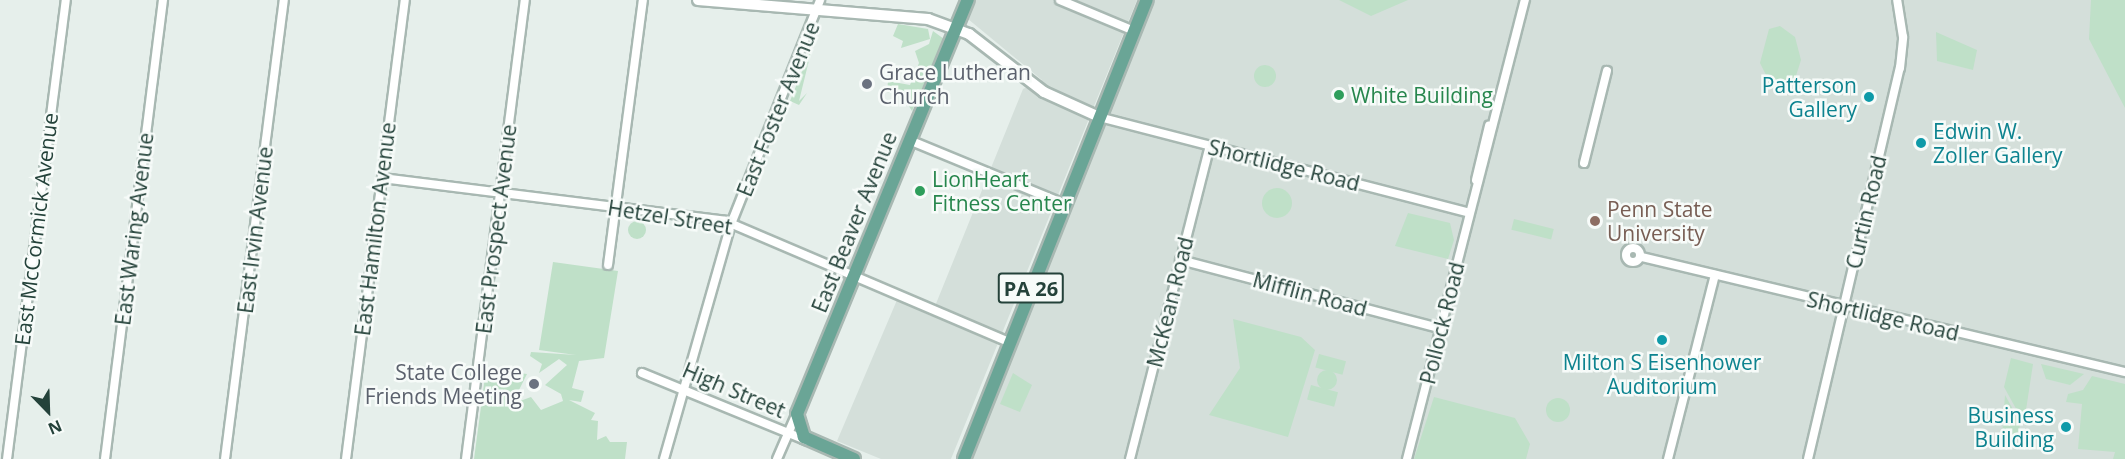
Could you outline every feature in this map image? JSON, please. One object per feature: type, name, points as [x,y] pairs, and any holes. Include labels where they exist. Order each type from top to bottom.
[{"type":"main road","name":"East Beaver Avenue","points":[[798,410],[968,0]]},
{"type":"main road","name":"PA 26","points":[[964,459],[1147,0]]},
{"type":"main road","name":"High Street","points":[[798,410],[798,429],[812,442],[854,459]]},
{"type":"street","name":"East McCormick Avenue","points":[[7,459],[66,0]]},
{"type":"street","name":"East Waring Avenue","points":[[105,459],[163,0]]},
{"type":"street","name":"East Irvin Avenue","points":[[225,459],[284,0]]},
{"type":"street","name":"East Hamilton Avenue","points":[[346,459],[405,0]]},
{"type":"street","name":"East Prospect Avenue","points":[[466,459],[525,0]]},
{"type":"street","points":[[608,265],[643,0]]},
{"type":"street","points":[[698,0],[818,5],[912,16],[956,28],[1044,92],[1099,117]]},
{"type":"street","points":[[1060,0],[1134,31]]},
{"type":"street","name":"Pollock Road","points":[[1407,459],[1476,186],[1479,155],[1493,119],[1525,0]]},
{"type":"street","name":"Curtin Road","points":[[1808,459],[1903,52],[1897,0]]},
{"type":"street","name":"East Foster Avenue","points":[[664,459],[731,224],[818,5]]},
{"type":"street","points":[[1584,163],[1607,71]]},
{"type":"street","name":"Shortlidge Road","points":[[1099,117],[1469,213]]},
{"type":"street","points":[[909,140],[1064,204]]},
{"type":"street","name":"McKean Road","points":[[1130,459],[1210,146]]},
{"type":"street","name":"Hetzel Street","points":[[382,177],[731,224],[1009,342]]},
{"type":"street","name":"Shortlidge Road","points":[[1641,257],[1843,307],[2125,372]]},
{"type":"street","name":"Mifflin Road","points":[[1180,260],[1440,328]]},
{"type":"street","points":[[1668,459],[1714,275]]},
{"type":"street","name":"High Street","points":[[642,373],[812,442]]},
{"type":"street","name":"East Beaver Avenue","points":[[777,459],[798,410]]},
{"type":"shaded area","points":[[975,0],[1137,0],[951,459],[881,459],[837,441],[897,300],[931,316],[1023,89],[1042,80],[968,19]]},
{"type":"shaded area","name":"Penn State University","points":[[1154,0],[2125,0],[2125,459],[971,459]]},
{"type":"green space","points":[[1339,0],[1408,0],[1371,16]]},
{"type":"green space","points":[[2091,0],[2125,0],[2125,108],[2089,39]]},
{"type":"green space","points":[[898,24],[928,29],[930,39],[901,48],[903,41],[893,36]]},
{"type":"green space","points":[[1780,26],[1795,37],[1801,60],[1795,79],[1780,84],[1766,75],[1760,63],[1769,29]]},
{"type":"green space","points":[[933,31],[944,39],[912,111],[903,97],[887,92],[888,81],[910,85],[919,63],[915,51],[929,44]]},
{"type":"green space","points":[[1936,32],[1977,50],[1973,70],[1937,61]]},
{"type":"green space","points":[[813,44],[799,101],[807,93],[799,105],[790,101]]},
{"type":"green space","points":[[1265,65],[1273,68],[1276,76],[1273,84],[1265,87],[1257,84],[1254,76],[1257,68]]},
{"type":"green space","points":[[1277,188],[1288,192],[1292,203],[1288,214],[1277,218],[1266,214],[1262,203],[1266,192]]},
{"type":"green space","points":[[1408,213],[1450,223],[1454,240],[1448,259],[1395,246]]},
{"type":"green space","points":[[1514,219],[1554,229],[1551,240],[1511,230]]},
{"type":"green space","points":[[637,221],[643,224],[646,230],[643,236],[637,239],[631,236],[628,230],[631,224]]},
{"type":"green space","points":[[553,262],[618,271],[604,358],[579,361],[572,388],[584,391],[581,402],[569,400],[595,413],[591,420],[598,421],[597,440],[606,436],[610,442],[627,442],[625,459],[474,459],[486,369],[527,374],[516,396],[520,401],[531,397],[541,410],[563,401],[561,394],[545,385],[567,365],[559,359],[539,373],[542,364],[530,356],[531,352],[576,355],[539,350]]},
{"type":"green space","points":[[1233,319],[1301,337],[1315,350],[1288,437],[1209,415],[1240,368]]},
{"type":"green space","points":[[1319,354],[1346,361],[1342,375],[1315,368]]},
{"type":"green space","points":[[2011,358],[2033,364],[2024,423],[2004,387]]},
{"type":"green space","points":[[2041,364],[2084,374],[2070,385],[2046,379]]},
{"type":"green space","points":[[1327,370],[1334,373],[1337,380],[1334,387],[1327,390],[1320,387],[1317,380],[1320,373]]},
{"type":"green space","points":[[1013,373],[1032,385],[1020,412],[1000,404]]},
{"type":"green space","points":[[2092,376],[2125,384],[2125,459],[2113,459],[2115,452],[2078,449],[2082,404],[2066,402],[2068,394],[2083,390]]},
{"type":"green space","points":[[1311,385],[1338,392],[1334,407],[1307,399]]},
{"type":"green space","points":[[2005,395],[2020,422],[2019,432],[2002,437]]},
{"type":"green space","points":[[1434,397],[1515,418],[1530,444],[1526,459],[1414,459]]},
{"type":"green space","points":[[1558,398],[1566,402],[1570,410],[1566,418],[1558,422],[1550,418],[1546,410],[1550,402]]},
{"type":"place","name":"Grace Lutheran Church","points":[[867,84]]},
{"type":"place","name":"White Building","points":[[1339,95]]},
{"type":"place","name":"Patterson Gallery","points":[[1869,97]]},
{"type":"place","name":"Edwin W. Zoller Gallery","points":[[1921,143]]},
{"type":"place","name":"LionHeart Fitness Center","points":[[920,191]]},
{"type":"place","name":"Penn State University","points":[[1595,221]]},
{"type":"place","name":"Milton S Eisenhower Auditorium","points":[[1662,340]]},
{"type":"place","name":"State College Friends Meeting","points":[[534,384]]},
{"type":"place","name":"Business Building","points":[[2066,427]]}]
